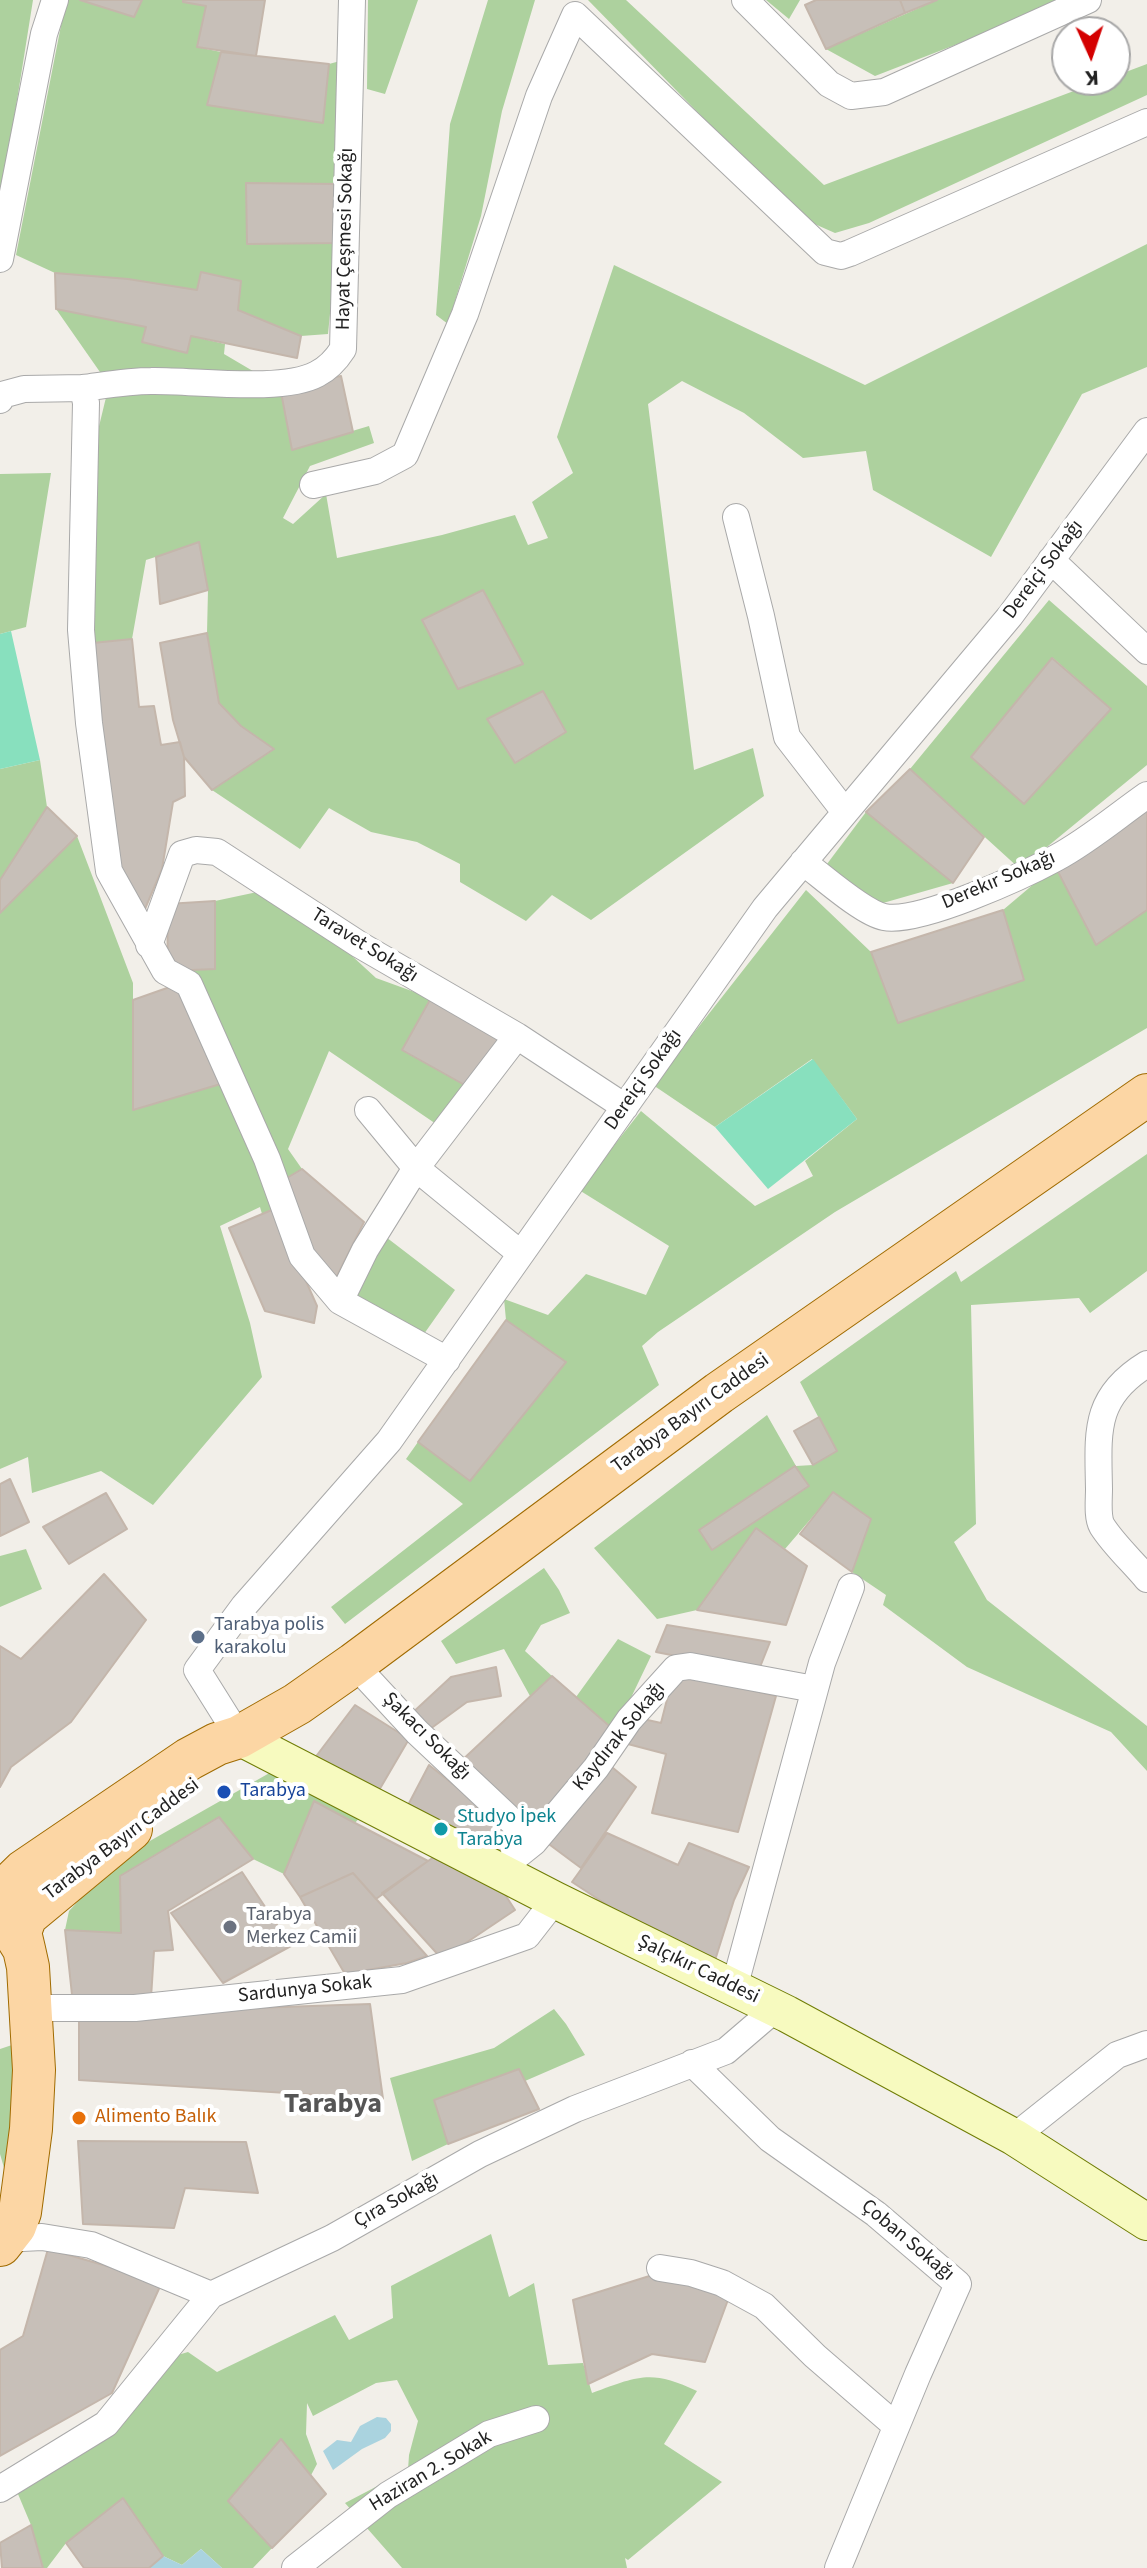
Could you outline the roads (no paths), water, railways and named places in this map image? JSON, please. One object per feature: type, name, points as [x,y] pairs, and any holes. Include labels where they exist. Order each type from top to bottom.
[{"type":"main road","name":"Tarabya Bayırı Caddesi","points":[[0,1894],[24,1871],[189,1759],[217,1744],[239,1737],[297,1704],[731,1384],[1147,1095]]},
{"type":"main road","name":"Tarabya Bayırı Caddesi","points":[[1,2239],[15,2226],[27,2176],[34,2070],[16,1978],[20,1932],[26,1916],[114,1841],[199,1782],[222,1760],[239,1737]]},
{"type":"main road","name":"Şalçıkır Caddesi","points":[[239,1737],[775,2009],[1014,2137],[1147,2222]]},
{"type":"street","points":[[0,259],[44,34],[55,0]]},
{"type":"street","name":"Hayat Çeşmesi Sokağı","points":[[83,388],[149,380],[256,384],[301,380],[315,376],[337,359],[343,349],[352,0]]},
{"type":"street","points":[[745,0],[829,84],[851,96],[884,92],[1088,0]]},
{"type":"street","points":[[313,485],[375,471],[405,455],[465,314],[539,96],[578,7],[792,222],[832,255],[850,253],[1147,122]]},
{"type":"street","points":[[0,400],[2,395],[24,389],[83,388],[86,403],[81,630],[89,723],[109,871],[165,971],[189,984],[267,1159],[302,1256],[340,1301],[447,1360]]},
{"type":"street","name":"Dereiçi Sokağı","points":[[239,1737],[197,1670],[244,1606],[389,1441],[765,908],[1010,616],[1147,431]]},
{"type":"street","points":[[736,517],[787,737],[845,812]]},
{"type":"street","points":[[1051,560],[1147,651]]},
{"type":"street","name":"Derekır Sokağı","points":[[803,862],[869,911],[884,917],[905,916],[949,905],[1057,857],[1147,795]]},
{"type":"street","name":"Taravet Sokağı","points":[[149,945],[182,854],[196,850],[217,852],[360,945],[517,1036],[625,1107]]},
{"type":"street","points":[[340,1301],[365,1250],[416,1168],[517,1036]]},
{"type":"street","points":[[368,1110],[416,1168],[521,1254]]},
{"type":"street","points":[[1147,1364],[1131,1374],[1113,1392],[1101,1414],[1098,1460],[1100,1524],[1147,1579]]},
{"type":"street","points":[[734,1988],[814,1689],[851,1587]]},
{"type":"street","name":"Şakacı Sokağı","points":[[354,1664],[417,1732],[534,1842]]},
{"type":"street","name":"Kaydırak Sokağı","points":[[499,1870],[534,1842],[596,1768],[629,1720],[676,1668],[690,1666],[814,1689]]},
{"type":"street","name":"Sardunya Sokak","points":[[16,1978],[135,2008],[402,1980],[527,1936],[555,1900]]},
{"type":"street","name":"Çıra Sokağı","points":[[211,2295],[332,2238],[480,2154],[575,2109],[726,2051],[775,2009]]},
{"type":"street","points":[[1014,2137],[1117,2055],[1147,2044]]},
{"type":"street","name":"Çoban Sokağı","points":[[692,2063],[770,2139],[876,2214],[958,2284],[838,2568]]},
{"type":"street","points":[[0,2489],[106,2424],[211,2295],[91,2245],[42,2237],[1,2239]]},
{"type":"street","points":[[660,2268],[691,2273],[722,2283],[764,2306],[815,2356],[896,2426]]},
{"type":"street","name":"Haziran 2. Sokak","points":[[295,2568],[388,2495],[489,2434],[536,2419]]},
{"type":"water","points":[[377,2417],[386,2418],[391,2424],[391,2431],[385,2438],[362,2449],[333,2470],[323,2451],[337,2440],[351,2442],[360,2426]]},
{"type":"water","points":[[201,2549],[222,2568],[149,2568],[163,2556],[182,2565]]},
{"type":"place","name":"Tarabya polis karakolu","points":[[198,1637]]},
{"type":"place","name":"Tarabya","points":[[224,1792]]},
{"type":"place","name":"Studyo İpek Tarabya","points":[[441,1829]]},
{"type":"place","name":"Tarabya Merkez Camii","points":[[230,1927]]},
{"type":"place","name":"Alimento Balık","points":[[79,2118]]},
{"type":"district","name":"Tarabya","points":[[333,2106]]}]
